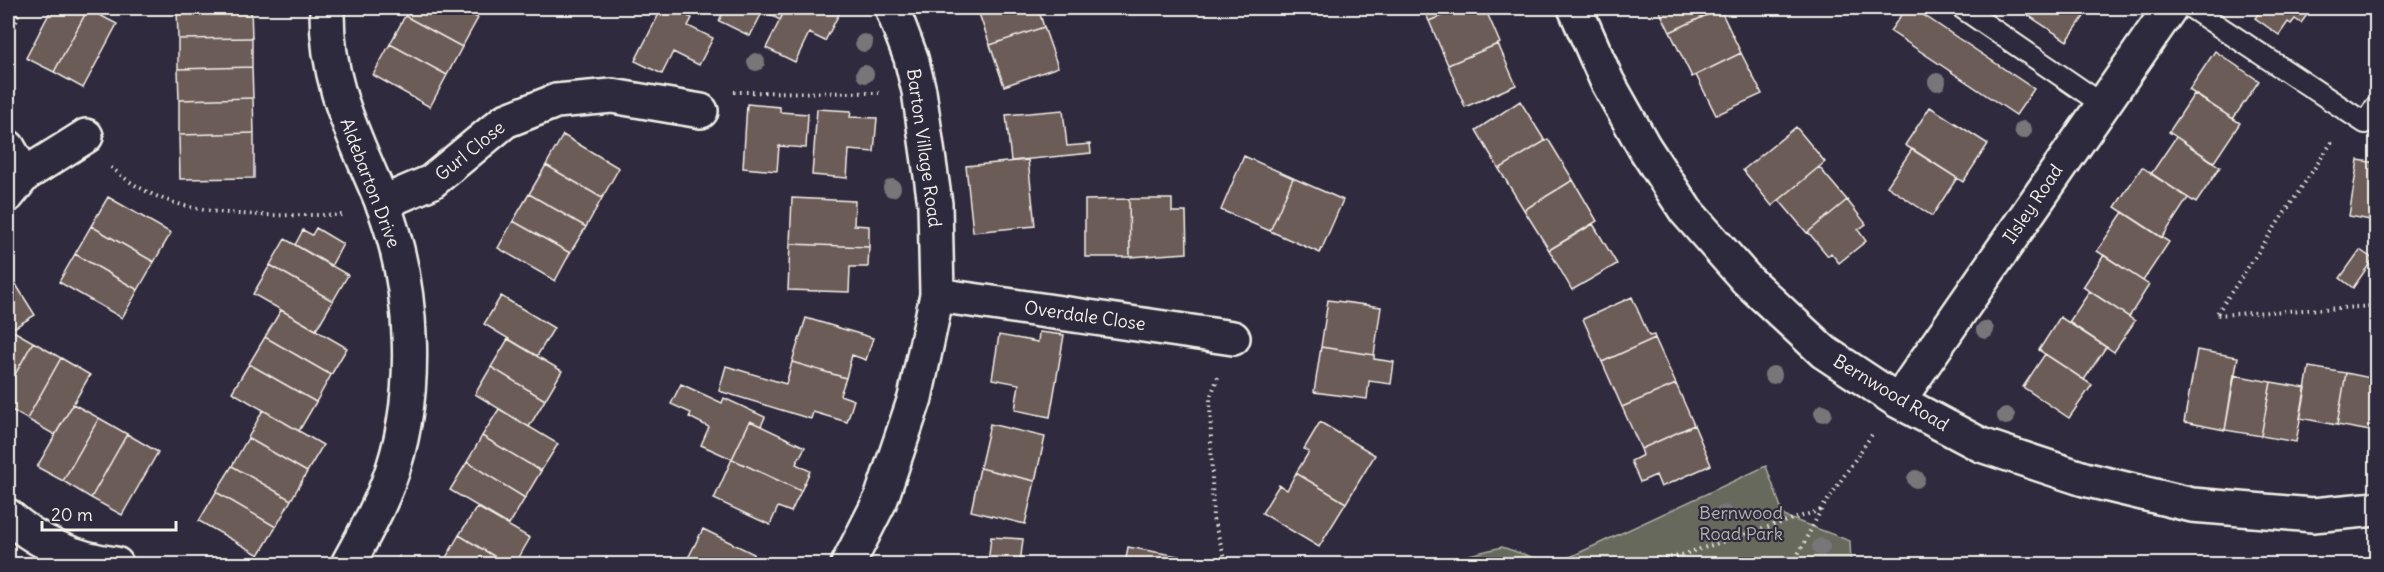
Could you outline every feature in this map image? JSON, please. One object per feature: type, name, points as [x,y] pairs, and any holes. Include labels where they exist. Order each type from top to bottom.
[{"type":"street","name":"Aldebarton Drive","points":[[327,8],[327,35],[340,105],[382,203],[401,264],[409,327],[408,406],[389,482],[348,564]]},
{"type":"street","name":"Barton Village Road","points":[[848,564],[881,499],[915,398],[937,295],[935,204],[919,91],[911,58],[892,8]]},
{"type":"street","name":"Bernwood Road","points":[[1575,8],[1607,81],[1644,147],[1686,211],[1747,280],[1824,352],[1898,401],[1981,445],[2084,479],[2192,505],[2313,515],[2376,509]]},
{"type":"street","name":"Ilsley Road","points":[[1898,401],[2170,8]]},
{"type":"street","name":"Gurl Close","points":[[382,203],[431,182],[505,121],[556,101],[612,96],[701,111]]},
{"type":"street","points":[[8,147],[16,185],[86,136]]},
{"type":"street","name":"Overdale Close","points":[[937,295],[1233,338]]},
{"type":"street","points":[[8,516],[28,534],[88,561],[116,564]]},
{"type":"lane","points":[[1962,8],[2102,104]]},
{"type":"lane","points":[[2191,8],[2358,118],[2376,106]]},
{"type":"path","points":[[8,51],[20,8]]},
{"type":"path","points":[[701,111],[729,92],[919,91]]},
{"type":"path","points":[[2358,118],[2216,315],[2376,306]]},
{"type":"path","points":[[86,136],[112,169],[130,182],[157,197],[204,212],[345,215],[382,203]]},
{"type":"path","points":[[1227,564],[1213,519],[1210,398],[1233,338]]},
{"type":"path","points":[[1793,564],[1821,510],[1898,401]]},
{"type":"path","points":[[1641,564],[1675,557],[1821,510]]},
{"type":"green space","name":"Bernwood Road Park","points":[[1766,466],[1784,516],[1850,541],[1851,564],[1555,564]]},
{"type":"green space","points":[[1502,547],[1552,564],[1432,564]]},
{"type":"building","points":[[52,8],[88,9],[54,72],[26,58]]},
{"type":"building","points":[[177,8],[251,8],[252,38],[178,39]]},
{"type":"building","points":[[409,8],[459,8],[478,18],[462,47],[405,16]]},
{"type":"building","points":[[662,8],[671,8],[692,18],[688,26],[713,38],[699,65],[673,52],[662,74],[635,61]]},
{"type":"building","points":[[725,8],[786,8],[780,20],[763,11],[750,36],[719,21]]},
{"type":"building","points":[[786,8],[831,8],[840,12],[825,41],[809,33],[795,62],[766,48]]},
{"type":"building","points":[[977,8],[1038,8],[1044,27],[990,45]]},
{"type":"building","points":[[1423,8],[1460,8],[1429,21]]},
{"type":"building","points":[[1460,8],[1485,8],[1500,43],[1448,65],[1429,21]]},
{"type":"building","points":[[1658,8],[1720,8],[1720,9],[1670,32]]},
{"type":"building","points":[[1906,8],[1913,8],[2034,89],[2016,115],[1890,31]]},
{"type":"building","points":[[2017,8],[2074,8],[2085,15],[2067,41]]},
{"type":"building","points":[[2263,8],[2312,8],[2301,23],[2295,19],[2291,24],[2288,22],[2279,35],[2255,18]]},
{"type":"building","points":[[88,9],[117,24],[83,88],[54,72]]},
{"type":"building","points":[[1720,9],[1741,53],[1692,77],[1670,32]]},
{"type":"building","points":[[405,16],[462,47],[447,75],[390,44]]},
{"type":"building","points":[[1044,27],[1058,67],[1004,86],[990,45]]},
{"type":"building","points":[[252,38],[252,67],[178,69],[178,39]]},
{"type":"building","points":[[390,44],[447,75],[430,107],[373,75]]},
{"type":"building","points":[[1498,44],[1516,85],[1465,107],[1448,65]]},
{"type":"building","points":[[2215,51],[2259,81],[2233,119],[2189,90]]},
{"type":"building","points":[[1741,53],[1762,94],[1716,115],[1696,75]]},
{"type":"building","points":[[252,67],[253,98],[179,100],[178,69]]},
{"type":"building","points":[[2194,94],[2240,123],[2214,162],[2169,132]]},
{"type":"building","points":[[253,98],[254,133],[179,135],[179,100]]},
{"type":"building","points":[[1520,101],[1545,141],[1499,169],[1476,130]]},
{"type":"building","points":[[747,104],[780,107],[780,112],[808,114],[806,148],[779,146],[777,171],[743,168]]},
{"type":"building","points":[[1930,107],[1988,144],[1963,182],[1905,145]]},
{"type":"building","points":[[817,109],[851,111],[850,117],[877,118],[874,152],[849,150],[847,178],[812,175]]},
{"type":"building","points":[[1063,110],[1067,146],[1090,144],[1091,153],[1011,161],[1006,115]]},
{"type":"building","points":[[1796,127],[1825,162],[1772,206],[1743,170]]},
{"type":"building","points":[[254,133],[254,178],[180,179],[179,135]]},
{"type":"building","points":[[563,135],[619,168],[602,198],[546,165]]},
{"type":"building","points":[[2176,137],[2220,167],[2196,203],[2151,174]]},
{"type":"building","points":[[1548,139],[1573,180],[1524,210],[1499,169]]},
{"type":"building","points":[[1912,149],[1957,178],[1932,216],[1887,186]]},
{"type":"building","points":[[1244,156],[1293,178],[1270,231],[1221,210]]},
{"type":"building","points":[[1028,160],[1035,226],[973,232],[966,166]]},
{"type":"building","points":[[2358,160],[2376,163],[2376,221],[2349,216]]},
{"type":"building","points":[[546,165],[602,198],[586,227],[529,194]]},
{"type":"building","points":[[1819,167],[1847,200],[1807,233],[1779,200]]},
{"type":"building","points":[[2142,167],[2188,198],[2162,238],[2115,207]]},
{"type":"building","points":[[1293,178],[1343,200],[1320,253],[1270,231]]},
{"type":"building","points":[[1573,180],[1597,221],[1549,250],[1524,210]]},
{"type":"building","points":[[529,194],[586,227],[570,253],[513,221]]},
{"type":"building","points":[[108,197],[171,233],[154,262],[91,226]]},
{"type":"building","points":[[792,198],[855,201],[854,225],[869,226],[869,247],[790,244]]},
{"type":"building","points":[[1129,199],[1172,199],[1172,212],[1186,212],[1187,253],[1130,257]]},
{"type":"building","points":[[1129,199],[1130,257],[1085,257],[1085,200]]},
{"type":"building","points":[[1847,200],[1866,224],[1858,230],[1866,241],[1839,263],[1831,253],[1828,256],[1808,232]]},
{"type":"building","points":[[2123,212],[2169,242],[2143,281],[2097,251]]},
{"type":"building","points":[[513,221],[570,253],[555,281],[498,248]]},
{"type":"building","points":[[1593,224],[1617,264],[1572,290],[1549,250]]},
{"type":"building","points":[[91,226],[154,262],[138,290],[75,254]]},
{"type":"building","points":[[316,228],[343,244],[331,266],[295,245],[303,230],[312,235]]},
{"type":"building","points":[[285,239],[348,275],[333,301],[270,265]]},
{"type":"building","points":[[790,244],[869,247],[868,267],[850,267],[849,292],[788,290]]},
{"type":"building","points":[[2360,250],[2373,259],[2353,288],[2340,278]]},
{"type":"building","points":[[75,254],[138,290],[122,318],[59,282]]},
{"type":"building","points":[[2104,255],[2149,285],[2129,317],[2083,287]]},
{"type":"building","points":[[270,265],[333,301],[316,330],[253,294]]},
{"type":"building","points":[[15,283],[35,315],[12,329],[8,322],[8,287]]},
{"type":"building","points":[[2090,291],[2135,321],[2114,352],[2069,322]]},
{"type":"building","points":[[501,296],[554,328],[537,356],[484,324]]},
{"type":"building","points":[[1632,297],[1649,336],[1654,335],[1655,338],[1602,362],[1583,319]]},
{"type":"building","points":[[1328,300],[1381,307],[1374,355],[1321,347]]},
{"type":"building","points":[[281,310],[347,348],[331,375],[265,337]]},
{"type":"building","points":[[2060,317],[2106,347],[2084,380],[2039,350]]},
{"type":"building","points":[[806,318],[873,338],[866,360],[852,355],[846,378],[792,362]]},
{"type":"building","points":[[8,328],[33,342],[8,387]]},
{"type":"building","points":[[1039,332],[1064,335],[1050,417],[1015,410],[1019,384],[992,379],[999,335],[1038,342]]},
{"type":"building","points":[[265,337],[331,375],[316,402],[249,364]]},
{"type":"building","points":[[1655,338],[1676,384],[1622,407],[1602,362]]},
{"type":"building","points":[[508,339],[562,371],[545,400],[491,367]]},
{"type":"building","points":[[33,342],[61,358],[27,419],[8,408],[8,387]]},
{"type":"building","points":[[1321,347],[1374,355],[1374,359],[1394,362],[1391,384],[1369,381],[1367,399],[1314,392]]},
{"type":"building","points":[[2197,350],[2238,357],[2225,430],[2184,422]]},
{"type":"building","points":[[2045,354],[2092,385],[2069,418],[2023,387]]},
{"type":"building","points":[[61,358],[90,375],[55,435],[27,419]]},
{"type":"building","points":[[792,362],[846,378],[840,395],[854,400],[847,422],[813,412],[811,419],[719,391],[726,366],[786,384]]},
{"type":"building","points":[[249,364],[316,402],[299,431],[232,392]]},
{"type":"building","points":[[491,367],[545,400],[529,427],[475,394]]},
{"type":"building","points":[[2309,367],[2346,373],[2337,425],[2300,418]]},
{"type":"building","points":[[2346,373],[2376,379],[2376,432],[2337,425]]},
{"type":"building","points":[[2234,375],[2271,382],[2261,436],[2225,430]]},
{"type":"building","points":[[2271,382],[2306,388],[2296,442],[2261,436]]},
{"type":"building","points":[[681,384],[722,403],[724,398],[765,417],[761,426],[750,421],[732,459],[701,445],[709,427],[689,417],[691,413],[671,404]]},
{"type":"building","points":[[1676,384],[1694,425],[1641,449],[1622,407]]},
{"type":"building","points":[[73,404],[99,418],[63,481],[37,467]]},
{"type":"building","points":[[499,409],[558,444],[541,471],[482,436]]},
{"type":"building","points":[[263,410],[323,445],[307,472],[248,438]]},
{"type":"building","points":[[99,418],[127,434],[91,498],[63,481]]},
{"type":"building","points":[[750,421],[805,447],[796,464],[810,471],[801,491],[732,459]]},
{"type":"building","points":[[1320,422],[1375,455],[1346,503],[1296,473],[1309,452],[1304,449]]},
{"type":"building","points":[[990,424],[1045,437],[1035,481],[980,468]]},
{"type":"building","points":[[1694,425],[1711,465],[1661,487],[1656,475],[1640,482],[1631,461],[1643,455],[1641,449]]},
{"type":"building","points":[[127,434],[158,452],[122,515],[91,498]]},
{"type":"building","points":[[482,436],[541,471],[525,498],[467,462]]},
{"type":"building","points":[[248,438],[307,472],[291,500],[232,466]]},
{"type":"building","points":[[732,459],[801,491],[791,512],[778,507],[770,525],[714,499]]},
{"type":"building","points":[[467,462],[525,498],[509,525],[450,490]]},
{"type":"building","points":[[232,466],[291,500],[276,527],[216,492]]},
{"type":"building","points":[[980,468],[1035,481],[1025,524],[971,511]]},
{"type":"building","points":[[1296,473],[1346,503],[1319,547],[1262,513],[1279,485],[1287,490]]},
{"type":"building","points":[[216,492],[276,527],[259,555],[199,521]]},
{"type":"building","points":[[477,507],[530,538],[515,564],[507,564],[459,535]]},
{"type":"building","points":[[703,529],[754,554],[749,564],[685,564]]},
{"type":"building","points":[[459,535],[507,564],[443,563]]},
{"type":"building","points":[[991,537],[1023,539],[1020,564],[988,564]]},
{"type":"building","points":[[1128,547],[1184,557],[1182,564],[1125,564]]}]
